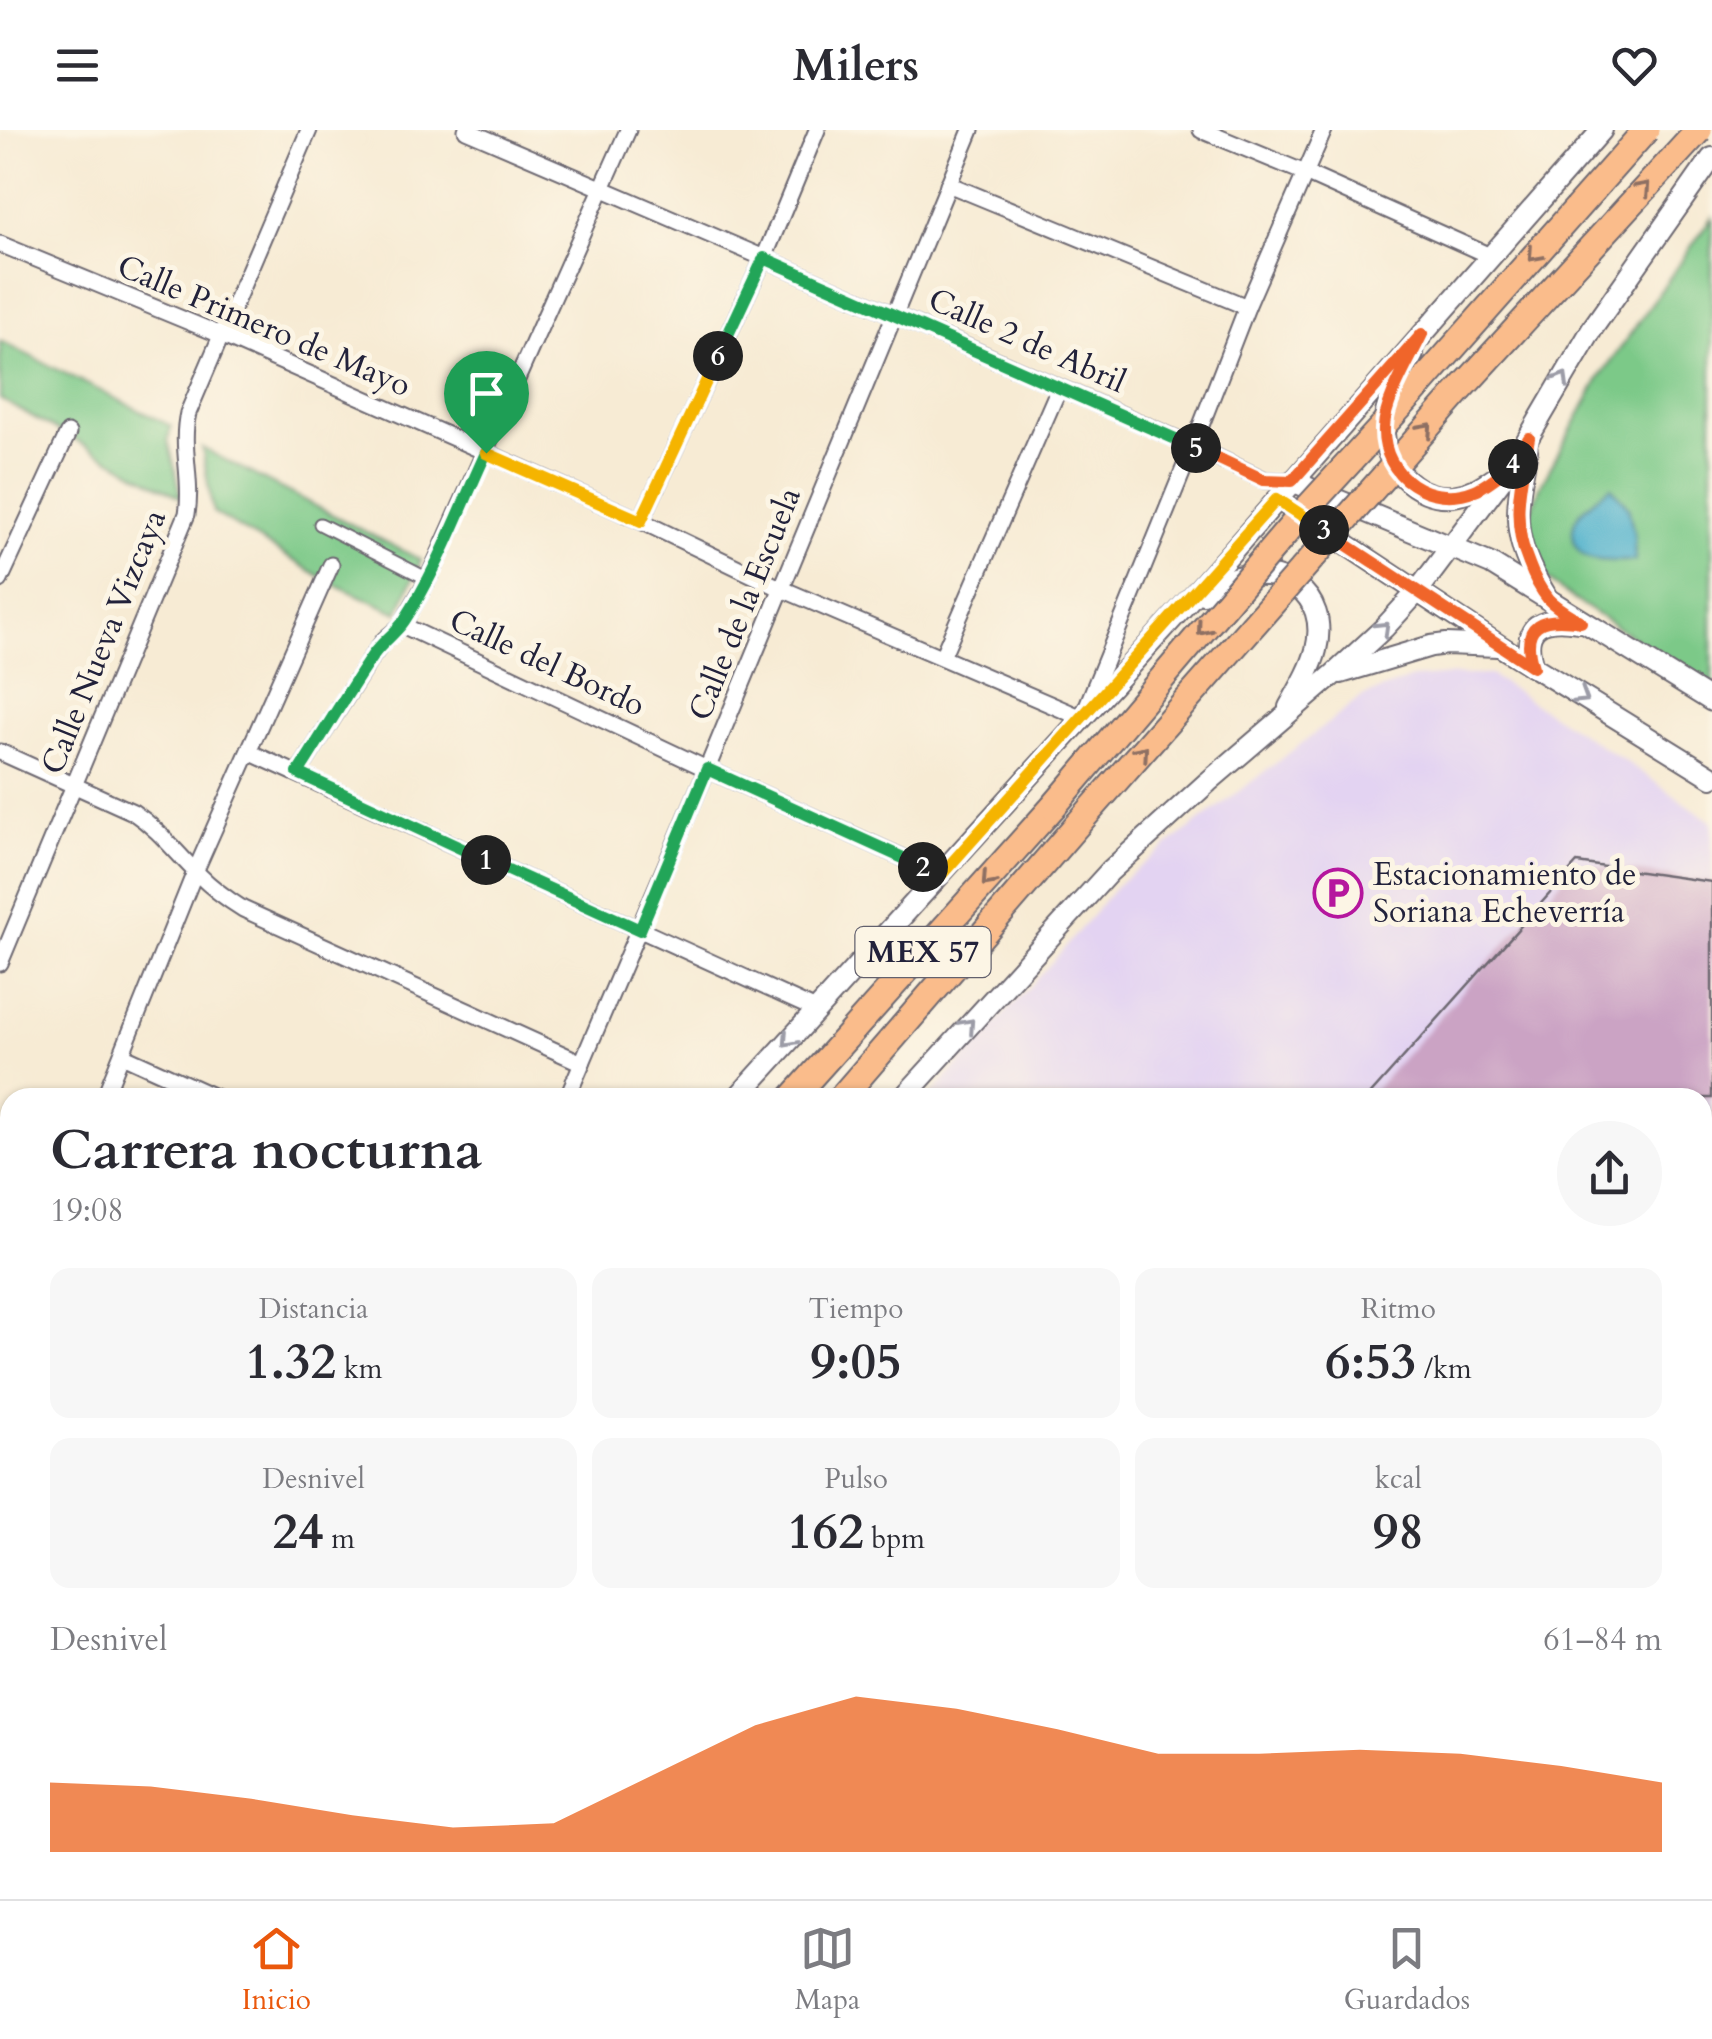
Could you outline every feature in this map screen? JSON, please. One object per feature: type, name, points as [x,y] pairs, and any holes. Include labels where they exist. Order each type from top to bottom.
[{"type":"highway","name":"MEX 57","points":[[795,1088],[1053,807],[1300,516],[1646,130]]},
{"type":"highway","name":"MEX 57","points":[[850,1088],[1462,388],[1698,130]]},
{"type":"street","name":"Calle Nueva Vizcaya","points":[[0,963],[187,514],[190,498],[184,430],[188,413],[309,130]]},
{"type":"street","name":"Calle 2 de Abril","points":[[466,130],[1264,480],[1292,481],[1491,564],[1712,701]]},
{"type":"street","points":[[298,773],[371,658],[402,625],[428,580],[628,130]]},
{"type":"street","points":[[641,521],[764,258],[817,130]]},
{"type":"street","name":"Calle de la Escuela","points":[[571,1088],[971,130]]},
{"type":"street","points":[[1201,130],[1232,136],[1304,173],[1490,256]]},
{"type":"street","points":[[1082,718],[1247,307],[1324,130]]},
{"type":"street","points":[[747,1088],[1184,606],[1602,130]]},
{"type":"street","points":[[912,1088],[1098,882],[1333,675],[1418,592],[1513,464],[1594,326],[1712,158]]},
{"type":"street","points":[[948,184],[1247,307]]},
{"type":"street","name":"Calle Primero de Mayo","points":[[0,244],[220,334],[641,521],[780,588],[1082,718]]},
{"type":"street","points":[[1422,334],[1388,406],[1384,428],[1388,453],[1400,475],[1422,491],[1450,496],[1477,490],[1513,464]]},
{"type":"street","points":[[942,658],[1059,388]]},
{"type":"street","points":[[0,580],[68,433]]},
{"type":"street","points":[[1529,438],[1519,492],[1518,528],[1533,574],[1549,600]]},
{"type":"street","points":[[1264,480],[1277,499],[1500,646],[1712,778]]},
{"type":"street","points":[[320,524],[428,580]]},
{"type":"street","points":[[108,1088],[195,872],[331,565]]},
{"type":"street","points":[[1184,606],[1226,580],[1252,574],[1279,576],[1299,586],[1317,615],[1316,648],[1284,716]]},
{"type":"street","points":[[1533,667],[1528,645],[1536,626],[1558,618],[1581,622]]},
{"type":"street","name":"Calle del Bordo","points":[[402,625],[941,875]]},
{"type":"street","points":[[1333,675],[1432,646],[1500,646]]},
{"type":"street","points":[[0,752],[152,824],[195,872],[243,910],[582,1063]]},
{"type":"street","points":[[250,752],[816,1010]]},
{"type":"street","points":[[122,1055],[194,1088]]},
{"type":"shaded area","points":[[1490,675],[1712,822],[1712,1088],[937,1088],[1118,884],[1362,697],[1412,678]]},
{"type":"green space","points":[[1712,217],[1712,688],[1546,578],[1536,564],[1527,532],[1529,513],[1542,483],[1599,379]]},
{"type":"green space","points":[[0,341],[171,426],[168,440],[182,498],[0,399]]},
{"type":"green space","points":[[202,448],[421,560],[398,613],[329,582],[213,512]]},
{"type":"water","points":[[1611,486],[1628,507],[1635,561],[1593,559],[1580,552],[1574,540],[1574,526],[1580,513]]},
{"type":"building","points":[[1577,863],[1712,882],[1712,1088],[1376,1088]]},
{"type":"place","name":"Estacionamiento de Soriana Echeverría","points":[[1338,893]]},
{"type":"route","points":[[764,258],[1264,480],[1292,481],[1422,334],[1388,406],[1384,428],[1388,453],[1400,475],[1422,491],[1450,496],[1477,490],[1513,464],[1529,438],[1517,512],[1524,554],[1549,600],[1581,622],[1558,618],[1536,626],[1528,645],[1533,667],[1277,499],[941,875],[707,769],[640,930],[298,773],[371,658],[402,625],[428,580],[486,453],[641,521],[764,258]]}]
